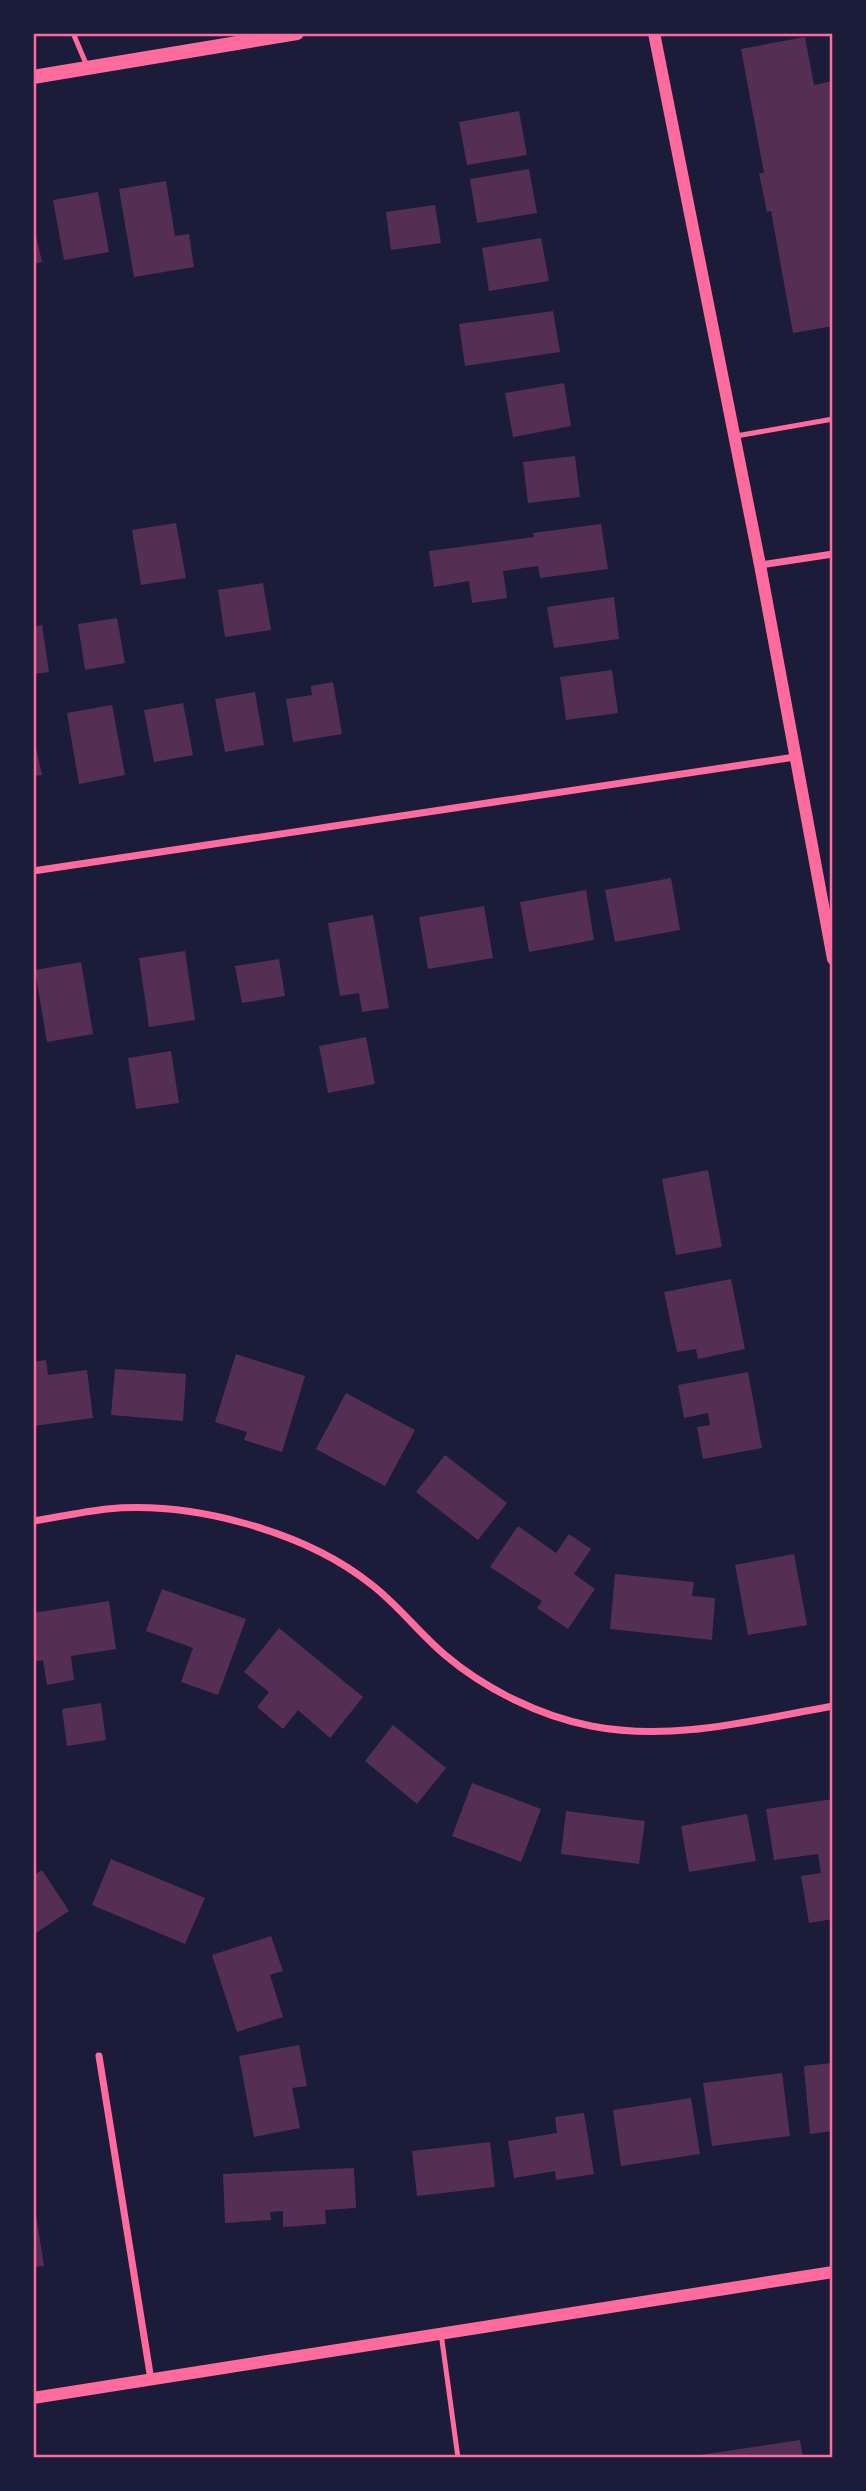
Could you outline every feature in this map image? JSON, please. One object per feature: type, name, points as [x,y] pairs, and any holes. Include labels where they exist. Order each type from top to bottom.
[{"type":"main road","points":[[33,77],[249,37],[297,33]]},
{"type":"street","points":[[654,33],[760,565],[833,960]]},
{"type":"street","points":[[760,565],[833,554]]},
{"type":"street","points":[[33,871],[795,757]]},
{"type":"street","points":[[33,1521],[108,1509],[150,1508],[233,1521],[273,1533],[315,1549],[373,1585],[446,1656],[483,1683],[535,1709],[590,1726],[646,1733],[685,1732],[833,1706]]},
{"type":"street","points":[[99,2056],[151,2380]]},
{"type":"street","points":[[33,2399],[833,2272]]},
{"type":"lane","points":[[73,33],[88,68]]},
{"type":"lane","points":[[734,437],[833,419]]},
{"type":"lane","points":[[441,2333],[458,2458]]},
{"type":"building","points":[[805,37],[814,85],[833,81],[833,326],[793,333],[771,211],[767,212],[759,173],[764,173],[741,49]]},
{"type":"building","points":[[519,111],[527,155],[467,165],[459,122]]},
{"type":"building","points":[[529,169],[537,213],[477,223],[470,179]]},
{"type":"building","points":[[166,181],[175,236],[189,234],[194,267],[134,277],[119,189]]},
{"type":"building","points":[[98,192],[109,252],[64,260],[53,200]]},
{"type":"building","points":[[435,205],[441,243],[391,250],[386,212]]},
{"type":"building","points":[[33,222],[42,262],[33,264]]},
{"type":"building","points":[[541,238],[549,281],[489,291],[482,248]]},
{"type":"building","points":[[553,311],[560,352],[465,366],[459,324]]},
{"type":"building","points":[[564,383],[571,426],[513,437],[505,393]]},
{"type":"building","points":[[575,456],[580,497],[528,503],[523,462]]},
{"type":"building","points":[[176,523],[186,578],[141,585],[132,530]]},
{"type":"building","points":[[601,524],[608,569],[540,578],[538,566],[503,571],[507,598],[472,603],[469,581],[434,587],[429,551],[534,537],[533,533]]},
{"type":"building","points":[[263,583],[271,630],[225,637],[218,590]]},
{"type":"building","points":[[614,597],[619,639],[554,648],[547,607]]},
{"type":"building","points":[[117,618],[125,663],[85,670],[78,624]]},
{"type":"building","points":[[42,625],[49,672],[33,674],[33,627]]},
{"type":"building","points":[[612,670],[618,713],[566,720],[560,677]]},
{"type":"building","points":[[333,682],[342,734],[293,742],[286,699],[312,695],[311,686]]},
{"type":"building","points":[[255,692],[264,745],[225,752],[215,699]]},
{"type":"building","points":[[183,703],[193,755],[154,762],[144,710]]},
{"type":"building","points":[[112,705],[125,775],[79,784],[67,713]]},
{"type":"building","points":[[33,735],[42,775],[33,776]]},
{"type":"building","points":[[671,878],[680,930],[615,942],[605,890]]},
{"type":"building","points":[[586,890],[594,940],[529,952],[520,902]]},
{"type":"building","points":[[484,906],[493,958],[428,969],[419,917]]},
{"type":"building","points":[[373,915],[389,1008],[362,1012],[359,993],[340,996],[328,923]]},
{"type":"building","points":[[185,951],[195,1020],[149,1027],[139,958]]},
{"type":"building","points":[[279,959],[285,996],[242,1003],[235,966]]},
{"type":"building","points":[[81,962],[93,1034],[47,1042],[35,970]]},
{"type":"building","points":[[366,1037],[375,1084],[328,1093],[319,1046]]},
{"type":"building","points":[[171,1051],[179,1103],[136,1109],[128,1058]]},
{"type":"building","points":[[708,1170],[722,1247],[676,1255],[662,1179]]},
{"type":"building","points":[[731,1279],[745,1349],[698,1359],[696,1349],[677,1352],[664,1292]]},
{"type":"building","points":[[236,1354],[305,1376],[282,1452],[244,1440],[247,1432],[215,1422]]},
{"type":"building","points":[[46,1360],[48,1375],[87,1370],[93,1418],[33,1426],[33,1362]]},
{"type":"building","points":[[115,1369],[186,1374],[183,1421],[111,1415]]},
{"type":"building","points":[[748,1372],[762,1448],[703,1459],[697,1427],[710,1425],[708,1413],[684,1418],[678,1385]]},
{"type":"building","points":[[346,1393],[415,1430],[385,1486],[316,1449]]},
{"type":"building","points":[[445,1455],[507,1503],[478,1540],[416,1492]]},
{"type":"building","points":[[518,1526],[556,1553],[569,1534],[591,1549],[574,1574],[595,1589],[568,1629],[537,1608],[542,1601],[490,1567]]},
{"type":"building","points":[[794,1554],[807,1625],[748,1635],[735,1565]]},
{"type":"building","points":[[615,1574],[694,1582],[692,1596],[715,1598],[712,1640],[610,1629]]},
{"type":"building","points":[[162,1589],[246,1619],[218,1695],[181,1682],[193,1648],[146,1631]]},
{"type":"building","points":[[109,1601],[116,1649],[71,1656],[74,1680],[47,1685],[43,1660],[33,1662],[33,1613]]},
{"type":"building","points":[[279,1628],[363,1697],[330,1738],[298,1710],[283,1729],[257,1707],[269,1692],[244,1672]]},
{"type":"building","points":[[101,1703],[106,1740],[67,1746],[62,1709]]},
{"type":"building","points":[[393,1725],[446,1768],[417,1804],[365,1761]]},
{"type":"building","points":[[472,1783],[541,1809],[521,1862],[452,1836]]},
{"type":"building","points":[[833,1799],[833,1919],[809,1923],[801,1876],[821,1873],[818,1854],[774,1860],[766,1809]]},
{"type":"building","points":[[566,1811],[645,1821],[639,1864],[561,1854]]},
{"type":"building","points":[[747,1814],[756,1861],[689,1872],[681,1826]]},
{"type":"building","points":[[111,1859],[205,1898],[185,1944],[92,1905]]},
{"type":"building","points":[[42,1870],[69,1911],[33,1935],[33,1876]]},
{"type":"building","points":[[271,1936],[283,1971],[270,1975],[283,2017],[237,2032],[212,1955]]},
{"type":"building","points":[[299,2045],[307,2086],[292,2088],[300,2128],[254,2137],[239,2056]]},
{"type":"building","points":[[833,2063],[833,2131],[810,2134],[804,2066]]},
{"type":"building","points":[[782,2073],[790,2136],[712,2146],[703,2083]]},
{"type":"building","points":[[691,2098],[700,2154],[621,2166],[613,2110]]},
{"type":"building","points":[[584,2113],[594,2174],[556,2180],[555,2171],[514,2178],[508,2141],[557,2133],[555,2117]]},
{"type":"building","points":[[490,2142],[495,2187],[417,2196],[412,2151]]},
{"type":"building","points":[[354,2168],[356,2208],[325,2210],[326,2224],[283,2227],[283,2211],[270,2212],[271,2220],[225,2223],[223,2174]]},
{"type":"building","points":[[33,2196],[44,2266],[33,2267]]},
{"type":"building","points":[[800,2440],[803,2458],[693,2458],[693,2456]]}]
